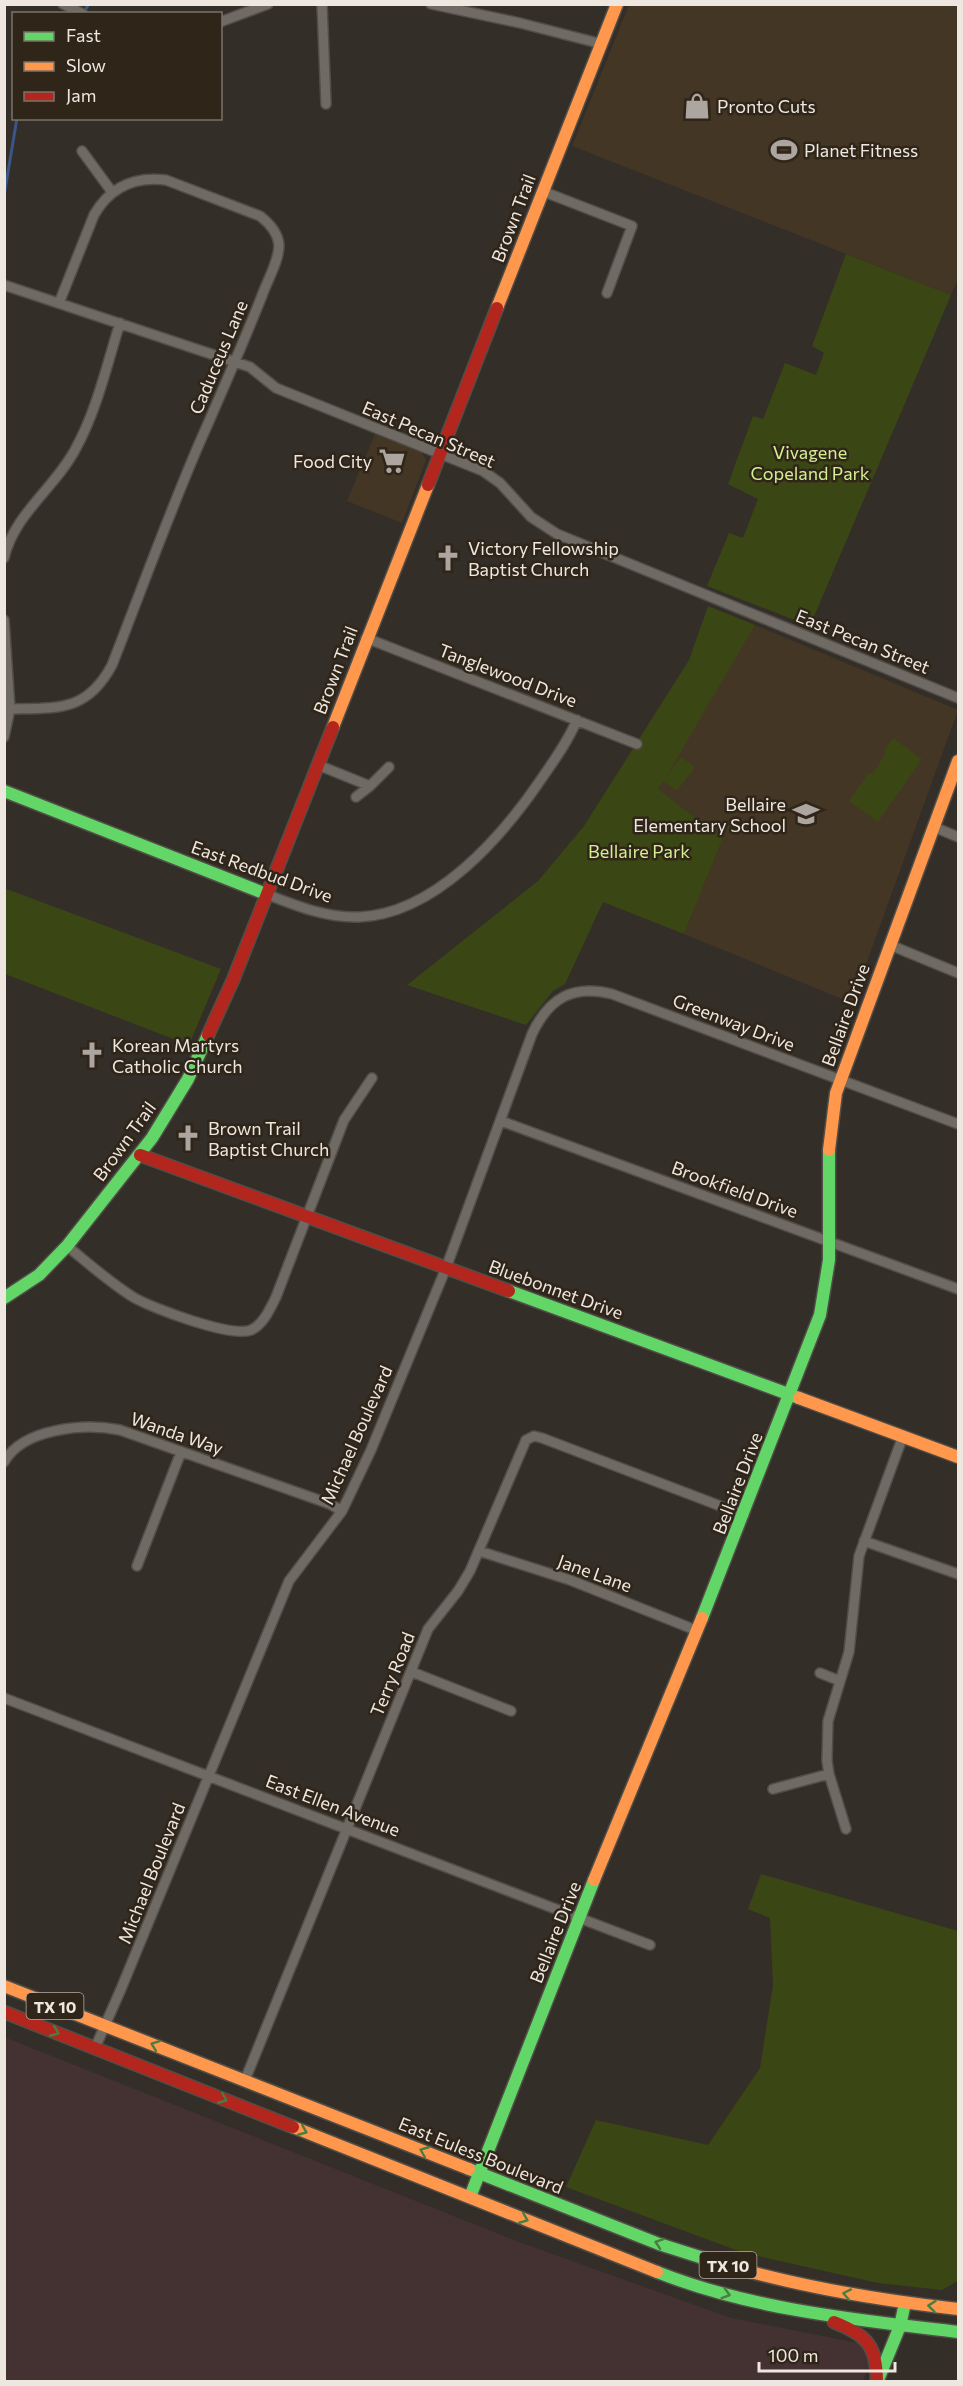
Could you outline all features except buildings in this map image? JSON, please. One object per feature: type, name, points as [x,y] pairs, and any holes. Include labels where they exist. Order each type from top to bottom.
[{"type":"main road","name":"Brown Trail","points":[[4,1298],[39,1275],[67,1246],[140,1155],[188,1079],[207,1042],[617,4]]},
{"type":"main road","name":"Bellaire Drive","points":[[470,2197],[580,1917],[744,1515],[825,1298],[830,1267],[831,1112],[840,1079],[958,761]]},
{"type":"main road","name":"East Redbud Drive","points":[[4,791],[266,894]]},
{"type":"main road","name":"Bluebonnet Drive","points":[[140,1155],[958,1457]]},
{"type":"main road","name":"East Euless Boulevard","points":[[4,1986],[659,2244],[749,2272],[817,2288],[871,2299],[958,2309]]},
{"type":"main road","name":"TX 10","points":[[4,2012],[665,2275],[742,2298],[789,2309],[900,2326],[958,2332]]},
{"type":"main road","points":[[878,2382],[900,2326],[905,2303]]},
{"type":"main road","points":[[789,2309],[822,2317],[854,2329],[865,2337],[875,2350],[878,2382]]},
{"type":"street","points":[[63,4],[80,12]]},
{"type":"street","points":[[222,21],[268,4]]},
{"type":"street","points":[[322,4],[326,104]]},
{"type":"street","points":[[431,4],[602,44]]},
{"type":"street","points":[[82,151],[112,192]]},
{"type":"street","name":"Caduceus Lane","points":[[10,710],[72,704],[96,690],[104,681],[194,456],[236,362],[278,254],[279,245],[276,234],[270,224],[260,216],[166,180],[140,179],[112,192],[101,203],[59,303]]},
{"type":"street","points":[[542,191],[632,226],[607,293]]},
{"type":"street","name":"East Pecan Street","points":[[4,285],[250,367],[276,388],[492,476],[531,517],[557,534],[958,698]]},
{"type":"street","points":[[4,558],[13,532],[62,473],[82,437],[120,323]]},
{"type":"street","points":[[4,620],[10,710],[4,737]]},
{"type":"street","name":"Tanglewood Drive","points":[[366,638],[637,744]]},
{"type":"street","name":"East Redbud Drive","points":[[266,894],[324,914],[358,917],[390,912],[424,897],[469,863],[503,831],[570,737],[577,720]]},
{"type":"street","points":[[318,765],[370,786]]},
{"type":"street","points":[[356,797],[389,768]]},
{"type":"street","points":[[934,827],[958,837]]},
{"type":"street","points":[[890,945],[958,973]]},
{"type":"street","name":"Greenway Drive","points":[[564,997],[585,990],[612,994],[958,1124]]},
{"type":"street","name":"Michael Boulevard","points":[[95,2048],[289,1581],[342,1511],[371,1450],[446,1268],[538,1022],[552,1004],[564,997]]},
{"type":"street","points":[[67,1246],[132,1296],[148,1305],[231,1331],[246,1331],[258,1326],[269,1311],[344,1120],[372,1078]]},
{"type":"street","name":"Brookfield Drive","points":[[501,1121],[958,1289]]},
{"type":"street","name":"Wanda Way","points":[[4,1462],[9,1453],[29,1439],[67,1429],[100,1426],[120,1430],[330,1504],[342,1511]]},
{"type":"street","name":"Terry Road","points":[[245,2080],[428,1629],[458,1591],[479,1551],[525,1440],[534,1436],[744,1515]]},
{"type":"street","points":[[846,1829],[829,1774],[828,1721],[849,1652],[854,1625],[856,1571],[864,1540],[903,1436]]},
{"type":"street","points":[[137,1566],[181,1452]]},
{"type":"street","points":[[864,1540],[958,1574]]},
{"type":"street","name":"Jane Lane","points":[[479,1551],[570,1580],[698,1631]]},
{"type":"street","points":[[412,1672],[511,1710]]},
{"type":"street","points":[[820,1673],[840,1681]]},
{"type":"street","name":"East Ellen Avenue","points":[[4,1698],[650,1945]]},
{"type":"street","points":[[773,1789],[829,1774]]},
{"type":"shaded area","points":[[629,5],[958,5],[958,279],[951,295],[572,146]]},
{"type":"shaded area","points":[[375,434],[421,452],[426,460],[402,523],[347,501]]},
{"type":"shaded area","name":"Bellaire Elementary School","points":[[755,625],[958,710],[852,1003],[684,934],[723,838],[658,789]]},
{"type":"shaded area","points":[[4,2037],[519,2242],[731,2318],[858,2343],[872,2357],[863,2381],[5,2381]]},
{"type":"green space","name":"Vivagene Copeland Park","points":[[846,254],[951,295],[810,626],[707,586],[729,533],[743,538],[758,499],[728,484],[753,416],[763,419],[785,363],[816,375],[824,353],[812,346]]},
{"type":"green space","name":"Bellaire Park","points":[[708,606],[755,625],[666,777],[681,757],[695,767],[677,791],[663,781],[658,789],[723,838],[684,934],[603,902],[565,984],[553,991],[526,1025],[407,985],[538,881],[584,826],[689,660]]},
{"type":"green space","points":[[893,738],[922,759],[878,822],[849,801],[868,774],[873,773]]},
{"type":"green space","points":[[4,888],[221,969],[189,1045],[5,974]]},
{"type":"green space","points":[[761,1874],[958,1931],[958,2281],[942,2290],[878,2283],[744,2253],[566,2187],[596,2120],[708,2145],[760,2068],[773,1985],[770,1918],[748,1909]]},
{"type":"waterway","points":[[84,12],[89,4]]},
{"type":"waterway","points":[[4,196],[17,120]]},
{"type":"traffic: fast","points":[[4,791],[266,894]]},
{"type":"traffic: fast","points":[[4,1298],[39,1275],[67,1246],[152,1138],[188,1079],[208,1035]]},
{"type":"traffic: fast","points":[[702,1618],[820,1315],[829,1260],[829,1150]]},
{"type":"traffic: fast","points":[[509,1291],[799,1398]]},
{"type":"traffic: fast","points":[[470,2197],[594,1880]]},
{"type":"traffic: fast","points":[[469,2169],[659,2244],[722,2264]]},
{"type":"traffic: fast","points":[[657,2272],[693,2285],[768,2305],[844,2318],[958,2332]]},
{"type":"traffic: fast","points":[[878,2380],[900,2326],[905,2303]]},
{"type":"traffic: slow","points":[[497,308],[617,4]]},
{"type":"traffic: slow","points":[[333,727],[428,485]]},
{"type":"traffic: slow","points":[[829,1150],[836,1093],[958,761]]},
{"type":"traffic: slow","points":[[799,1398],[958,1457]]},
{"type":"traffic: slow","points":[[594,1880],[702,1618]]},
{"type":"traffic: slow","points":[[4,1986],[469,2169]]},
{"type":"traffic: slow","points":[[293,2127],[657,2272]]},
{"type":"traffic: slow","points":[[722,2264],[839,2292],[958,2309]]},
{"type":"traffic: jam","points":[[428,485],[497,308]]},
{"type":"traffic: jam","points":[[208,1035],[233,980],[333,727]]},
{"type":"traffic: jam","points":[[140,1155],[509,1291]]},
{"type":"traffic: jam","points":[[4,2012],[293,2127]]},
{"type":"traffic: jam","points":[[834,2322],[855,2332],[868,2343],[875,2359],[877,2382]]},
{"type":"place","name":"Pronto Cuts","points":[[697,106]]},
{"type":"place","name":"Planet Fitness","points":[[784,150]]},
{"type":"place","name":"Food City","points":[[392,461]]},
{"type":"place","name":"Victory Fellowship Baptist Church","points":[[448,558]]},
{"type":"place","name":"Bellaire Elementary School","points":[[806,814]]},
{"type":"place","name":"Korean Martyrs Catholic Church","points":[[92,1055]]},
{"type":"place","name":"Brown Trail Baptist Church","points":[[188,1138]]}]
